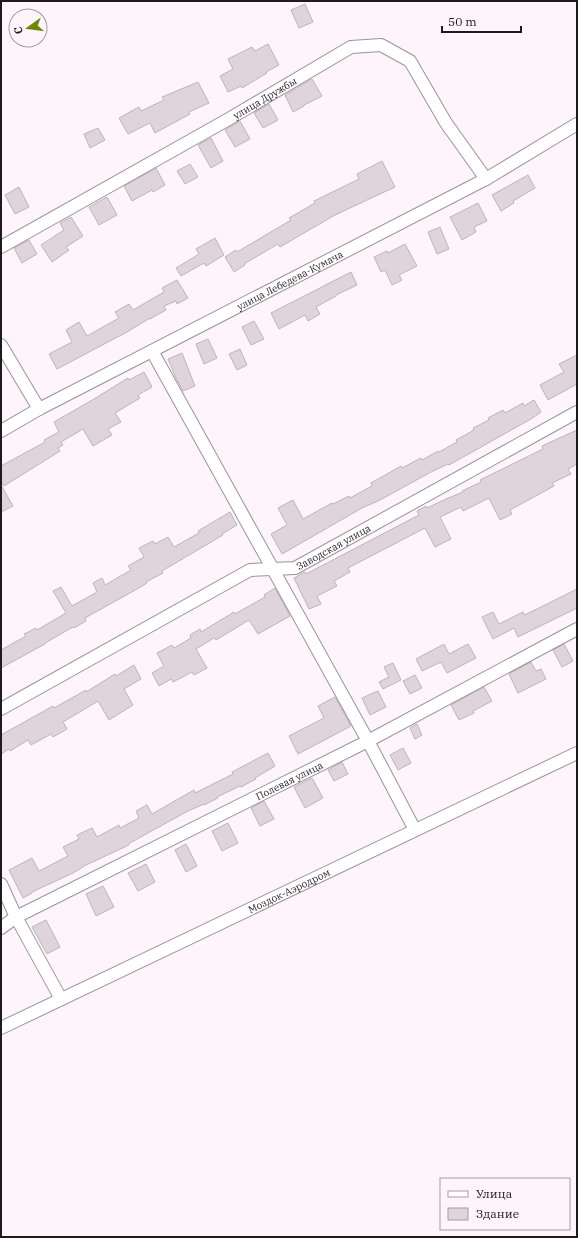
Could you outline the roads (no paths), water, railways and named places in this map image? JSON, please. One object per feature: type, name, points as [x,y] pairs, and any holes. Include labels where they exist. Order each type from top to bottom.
[{"type":"street","name":"улица Дружбы","points":[[1,247],[227,120],[351,47],[382,45],[410,61],[446,123],[486,179]]},
{"type":"street","name":"улица Лебедева-Кумача","points":[[1,431],[39,409],[152,350],[486,179],[577,124]]},
{"type":"street","points":[[1,345],[39,409]]},
{"type":"street","points":[[152,350],[368,741],[415,830]]},
{"type":"street","name":"Заводская улица","points":[[1,709],[250,570],[295,568],[577,412]]},
{"type":"street","name":"Полевая улица","points":[[1,928],[16,917],[368,741],[577,629]]},
{"type":"street","name":"Моздок-Аэродром","points":[[1,1028],[577,753]]},
{"type":"street","points":[[1,884],[16,917],[61,999]]}]
